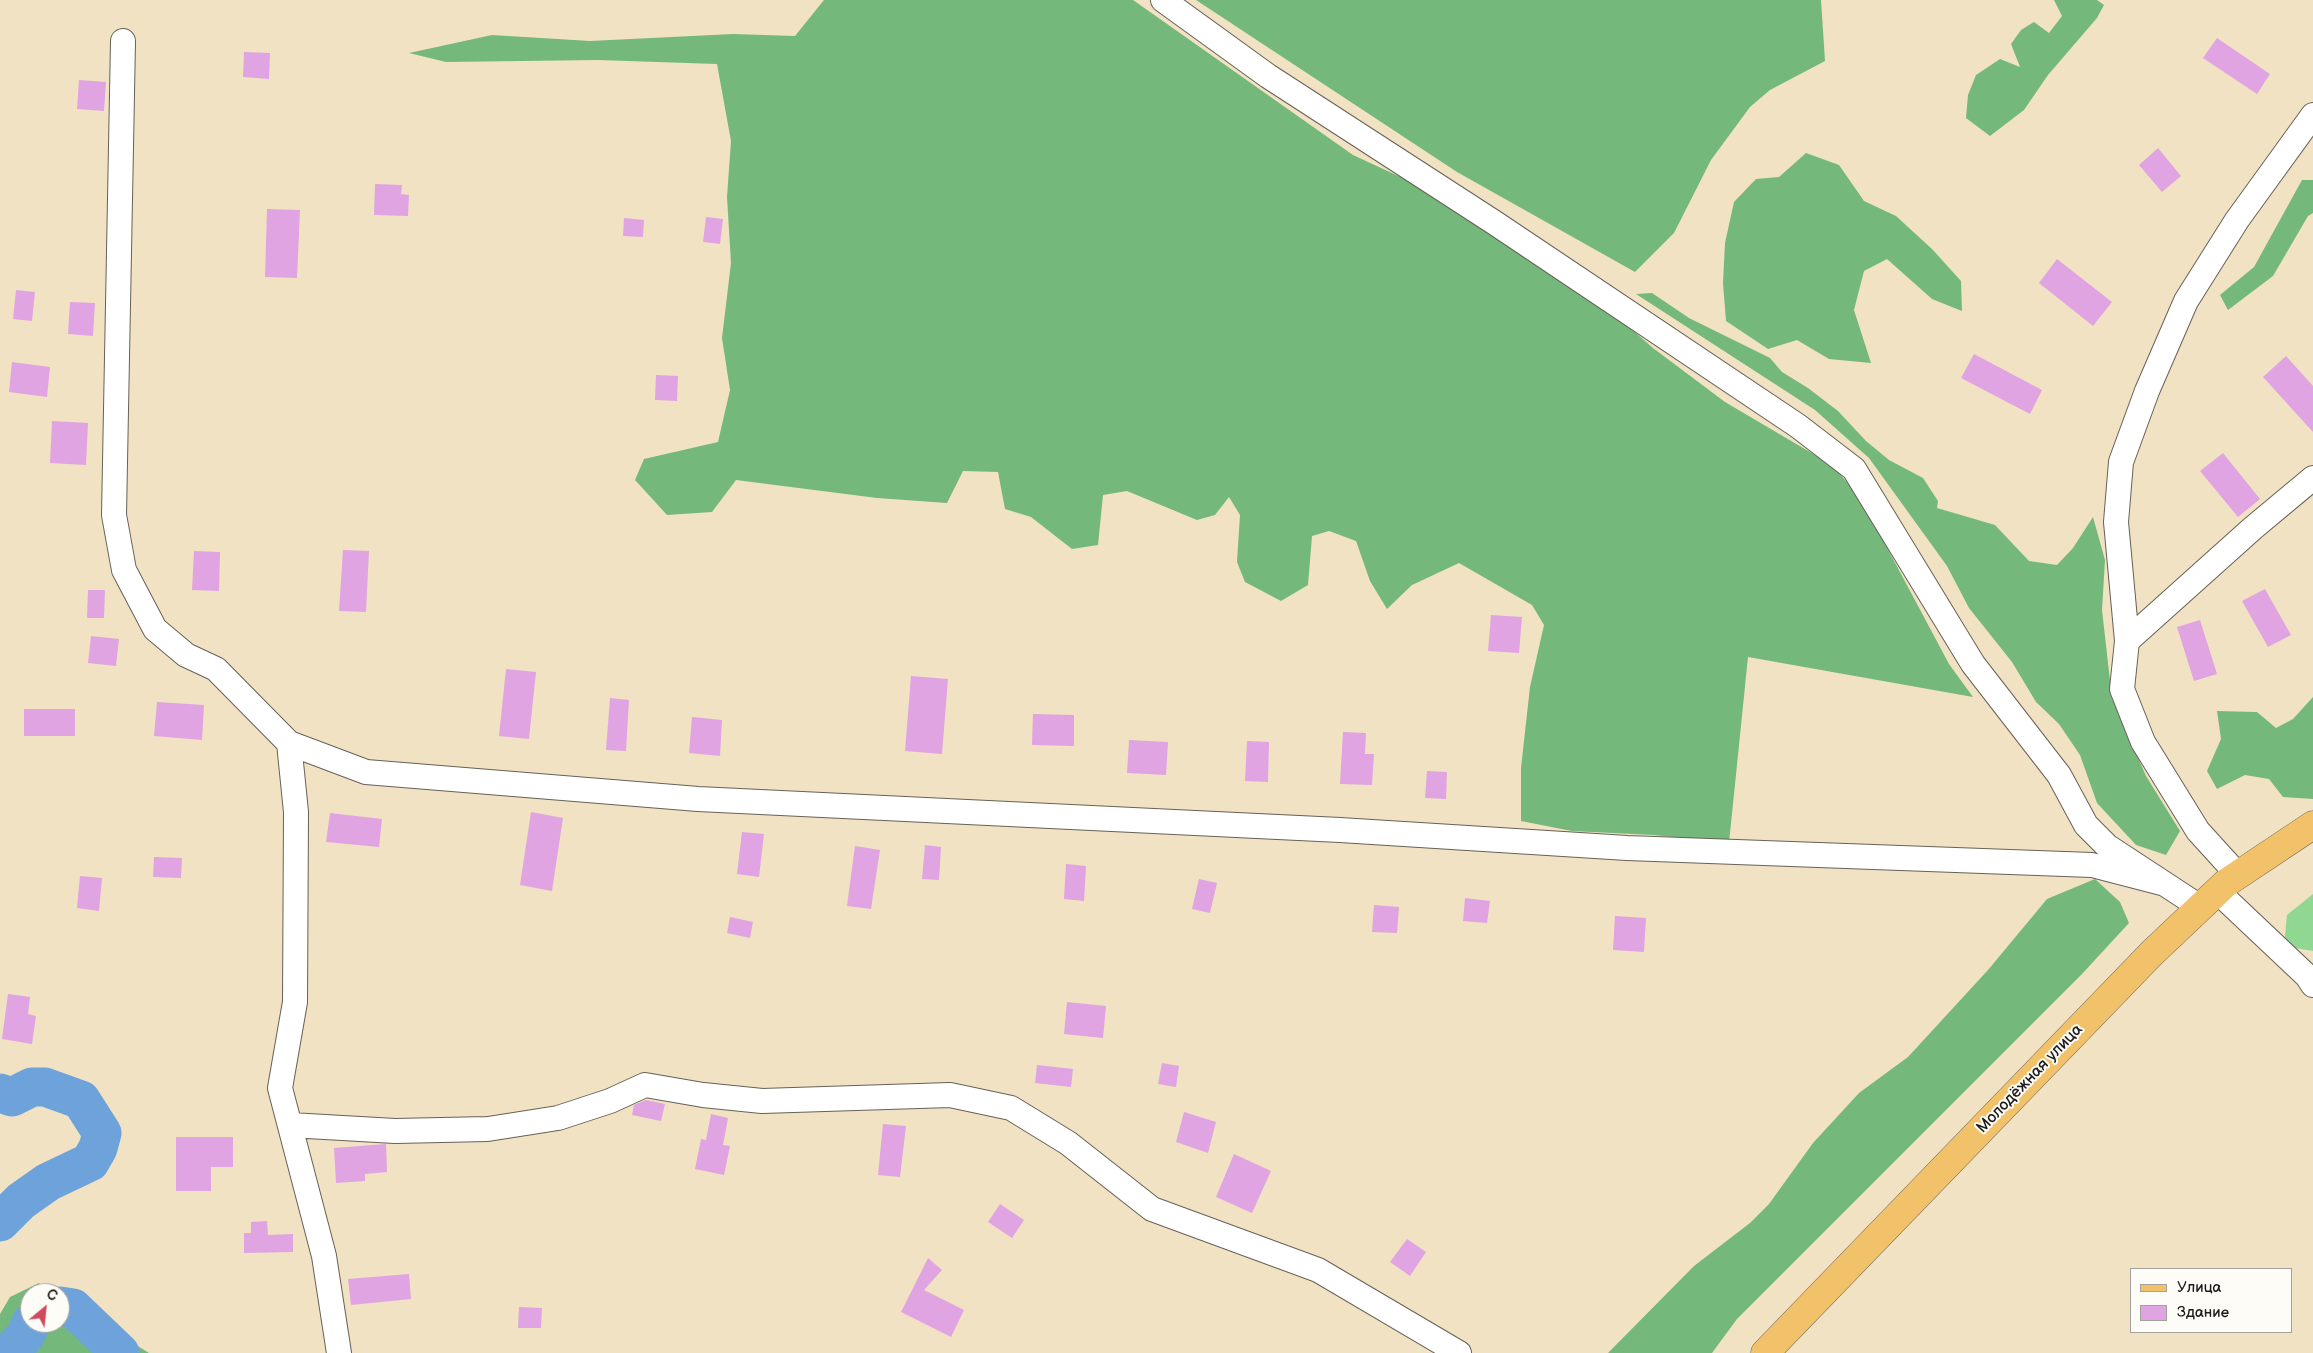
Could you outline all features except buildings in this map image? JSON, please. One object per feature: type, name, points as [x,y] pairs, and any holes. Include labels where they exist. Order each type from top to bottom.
[{"type":"main road","name":"Молодёжная улица","points":[[1765,1353],[2145,960],[2209,899],[2238,875],[2313,825]]},
{"type":"street","points":[[1163,0],[1268,76],[1504,229],[1798,426],[1854,470],[1973,664],[2059,775],[2086,825],[2107,846],[2165,884]]},
{"type":"street","points":[[123,41],[114,515],[124,570],[155,629],[186,655],[216,669],[289,743],[366,772],[698,798],[1340,830],[1626,848],[2092,865],[2165,884],[2209,899],[2307,976],[2313,985]]},
{"type":"street","points":[[2238,875],[2198,830],[2143,742],[2122,689],[2127,641],[2116,522],[2121,462],[2147,391],[2186,302],[2237,220],[2313,115]]},
{"type":"street","points":[[2127,641],[2253,528],[2313,478]]},
{"type":"street","points":[[289,743],[296,812],[295,1002],[280,1088],[324,1256],[339,1353]]},
{"type":"street","points":[[290,1125],[395,1131],[488,1129],[558,1118],[610,1101],[645,1085],[703,1095],[762,1101],[950,1095],[1011,1108],[1068,1143],[1152,1210],[1318,1270],[1460,1353]]},
{"type":"green space","points":[[824,0],[1133,0],[1353,155],[1422,187],[1587,290],[1653,348],[1725,402],[1832,465],[1860,497],[1949,664],[1973,697],[1748,657],[1729,843],[1653,835],[1572,831],[1521,821],[1521,768],[1530,687],[1544,625],[1532,605],[1459,563],[1412,585],[1387,609],[1370,581],[1356,541],[1329,531],[1312,536],[1308,585],[1281,601],[1245,582],[1237,562],[1240,515],[1229,497],[1215,515],[1197,520],[1127,491],[1103,495],[1098,545],[1072,549],[1031,517],[1005,509],[998,472],[963,471],[947,503],[877,498],[736,480],[712,512],[667,515],[635,480],[644,459],[718,442],[730,390],[722,338],[731,263],[727,197],[731,141],[717,64],[598,60],[446,62],[409,53],[492,35],[590,41],[733,34],[795,36]]},
{"type":"green space","points":[[1196,0],[1821,0],[1825,61],[1770,90],[1750,107],[1711,160],[1674,233],[1635,272],[1457,172]]},
{"type":"green space","points":[[2054,0],[2097,0],[2104,5],[2097,18],[2048,75],[2024,110],[1990,136],[1966,118],[1968,95],[1976,75],[2000,59],[2020,67],[2011,44],[2021,30],[2034,22],[2049,33],[2062,16]]},
{"type":"green space","points":[[1806,153],[1839,165],[1864,201],[1896,216],[1932,249],[1961,281],[1962,311],[1932,299],[1887,259],[1864,271],[1854,310],[1871,363],[1829,359],[1797,340],[1768,349],[1726,321],[1723,283],[1725,243],[1734,202],[1756,179],[1779,177]]},
{"type":"green space","points":[[2302,180],[2313,180],[2313,213],[2308,216],[2273,276],[2228,310],[2220,295],[2254,267]]},
{"type":"green space","points":[[1652,293],[1689,318],[1770,358],[1782,372],[1808,388],[1838,411],[1866,441],[1889,460],[1923,478],[1938,501],[1937,508],[1995,525],[2029,561],[2057,565],[2073,548],[2093,517],[2105,560],[2102,610],[2112,698],[2146,776],[2180,831],[2166,855],[2136,845],[2097,803],[2080,755],[2059,724],[2036,702],[2012,662],[1969,608],[1947,566],[1869,458],[1815,410],[1636,294]]},
{"type":"green space","points":[[2313,697],[2313,799],[2283,797],[2269,779],[2245,775],[2217,789],[2207,771],[2221,739],[2217,711],[2257,712],[2276,728],[2293,719]]},
{"type":"green space","points":[[2095,879],[2120,902],[2129,923],[2082,974],[1737,1319],[1712,1353],[1608,1353],[1694,1266],[1750,1223],[1769,1204],[1813,1143],[1859,1093],[1908,1057],[1988,970],[2047,899]]},
{"type":"green space","points":[[2313,894],[2313,951],[2284,946],[2287,915]]},
{"type":"green space","points":[[20,1292],[20,1333],[70,1333],[70,1304],[91,1308],[112,1330],[149,1353],[0,1353],[0,1314],[10,1297]]},
{"type":"waterway","points":[[0,1093],[12,1097],[32,1087],[45,1087],[81,1100],[102,1133],[98,1148],[90,1162],[48,1182],[21,1201],[0,1222]]},
{"type":"waterway","points":[[70,1308],[73,1308],[120,1353]]},
{"type":"waterway","points":[[9,1353],[26,1333]]}]
